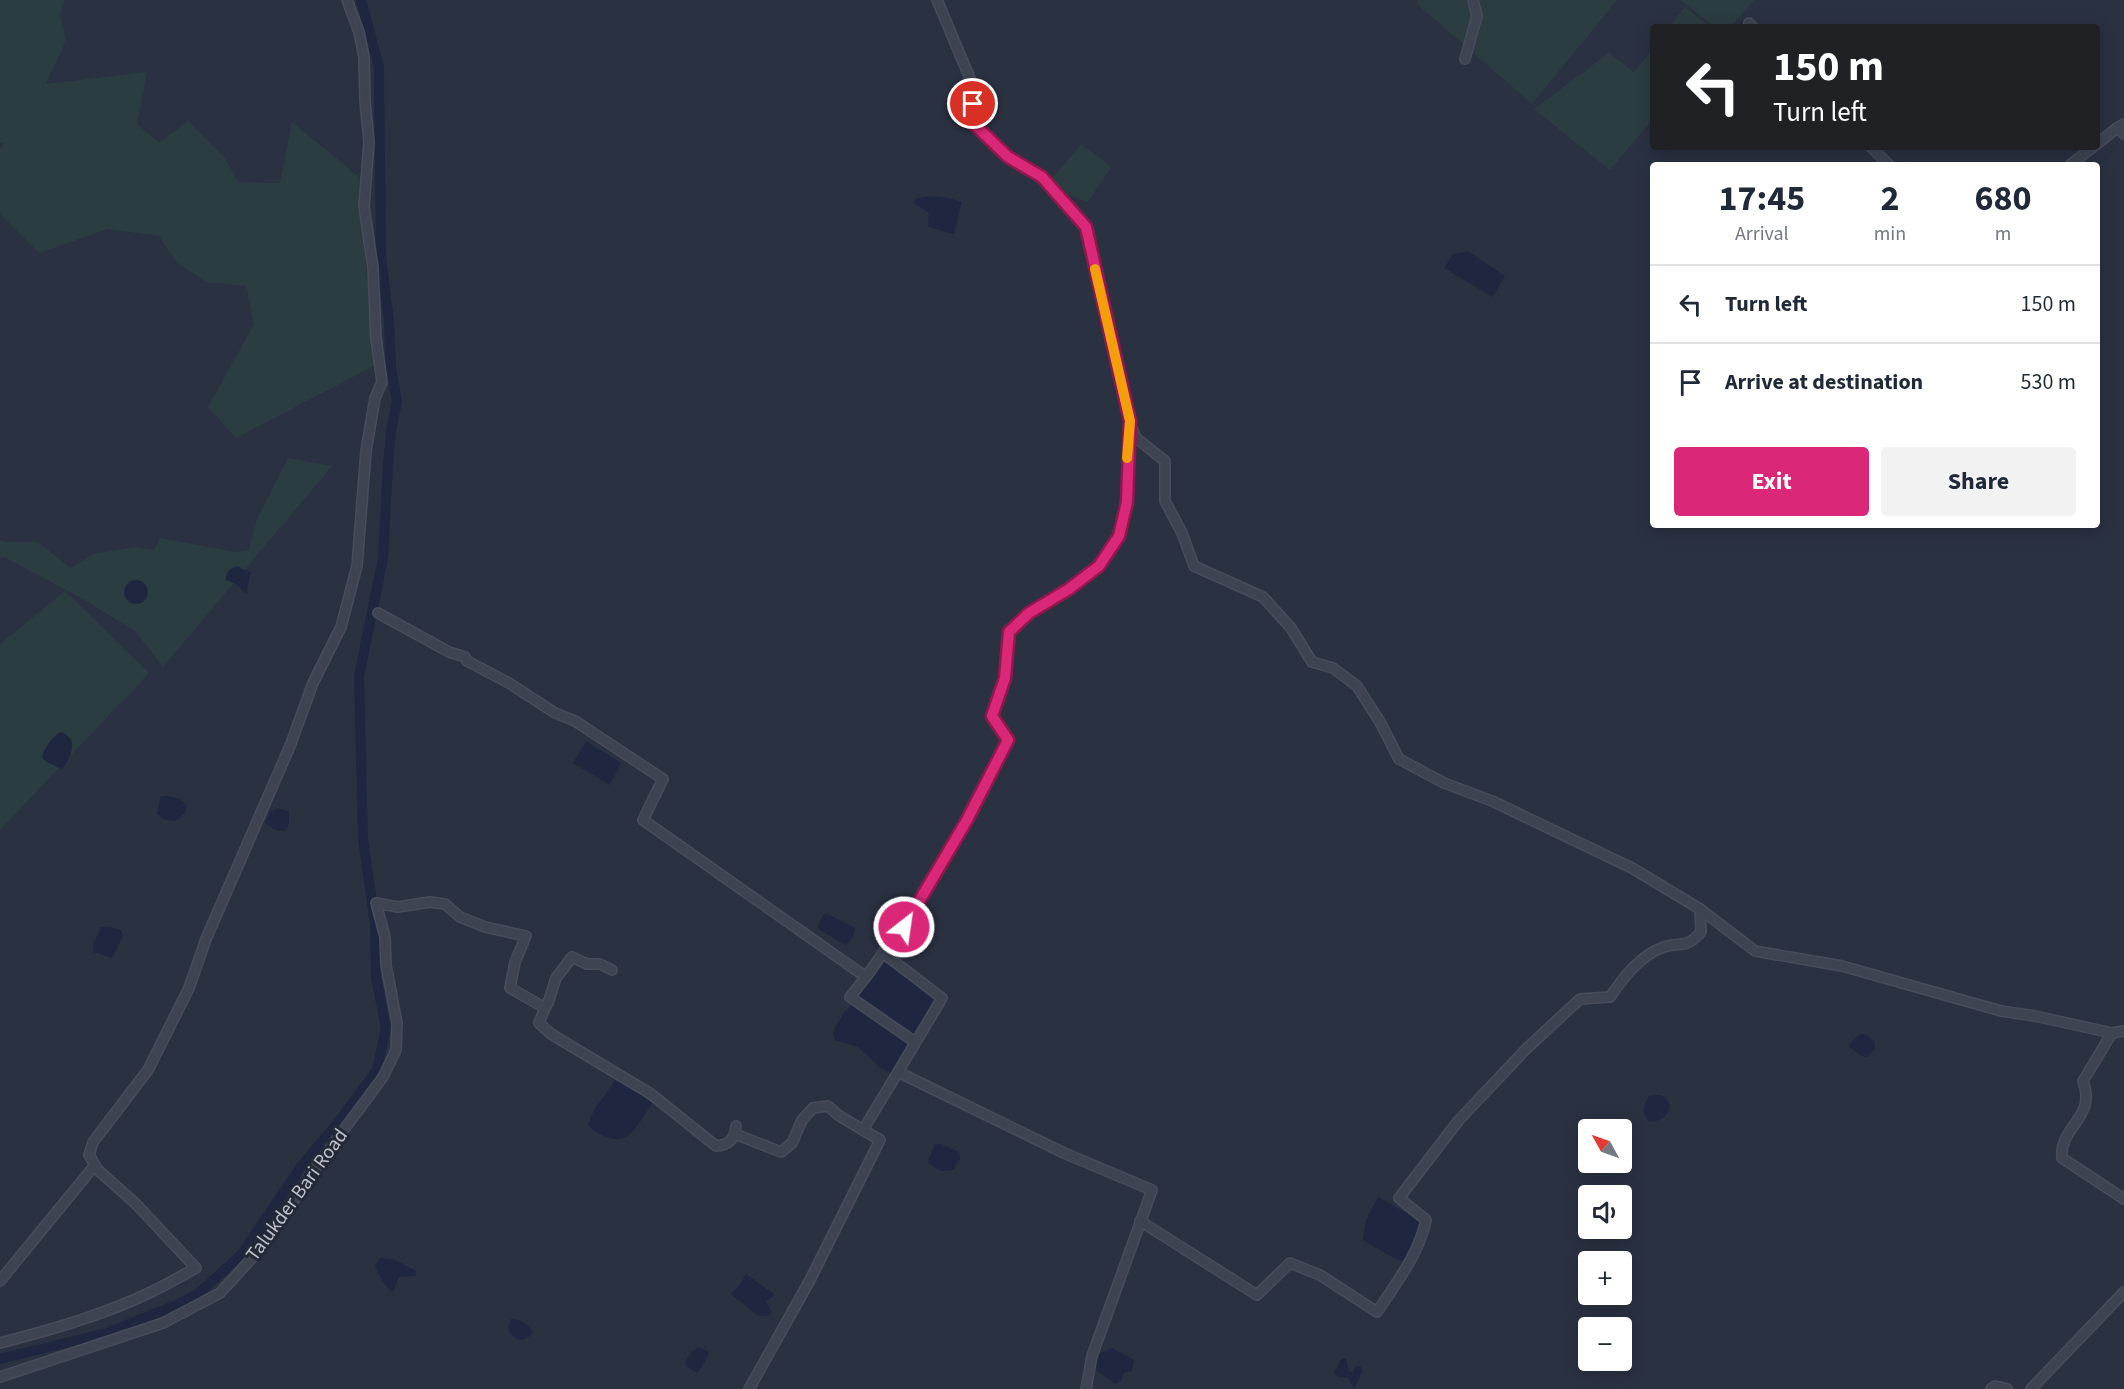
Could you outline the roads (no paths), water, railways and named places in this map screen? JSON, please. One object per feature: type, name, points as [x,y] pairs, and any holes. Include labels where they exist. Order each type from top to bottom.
[{"type":"street","points":[[0,1343],[112,1308],[149,1293],[196,1268],[136,1204],[98,1170],[89,1155],[93,1143],[148,1070],[189,988],[206,939],[290,746],[313,683],[341,627],[357,566],[366,452],[375,398],[382,382],[376,338],[374,268],[364,206],[369,142],[364,57],[359,32],[347,0]]},
{"type":"street","points":[[937,0],[972,83],[974,124],[1008,157],[1042,177],[1086,227],[1130,421],[1136,438],[1165,461],[1165,501],[1182,533],[1194,566],[1263,597],[1291,628],[1312,662],[1333,668],[1357,686],[1380,722],[1399,759],[1444,783],[1492,801],[1632,868],[1700,909],[1755,951],[1842,966],[2001,1011],[2035,1016],[2112,1034],[2124,1031]]},
{"type":"street","points":[[1465,59],[1476,16],[1473,0]]},
{"type":"street","points":[[2100,142],[2122,129]]},
{"type":"street","points":[[1874,150],[1886,162]]},
{"type":"street","points":[[2074,162],[2089,150]]},
{"type":"street","points":[[915,1042],[850,997],[904,927],[957,838],[1008,740],[992,716],[1005,678],[1009,632],[1029,613],[1069,589],[1099,566],[1119,536],[1127,502],[1130,421]]},
{"type":"street","points":[[378,613],[449,652],[465,657],[467,661],[509,683],[555,713],[575,721],[663,779],[643,820],[866,977]]},
{"type":"street","name":"Talukder Bari Road","points":[[0,1377],[164,1323],[220,1293],[262,1247],[322,1159],[383,1077],[396,1050],[397,1023],[386,965],[385,937],[376,903],[398,907],[430,902],[445,904],[460,917],[485,927],[526,936],[515,962],[510,988],[545,1008]]},
{"type":"street","points":[[1140,1221],[1257,1295],[1290,1263],[1320,1275],[1377,1312],[1404,1271],[1423,1236],[1426,1220],[1399,1198],[1459,1120],[1526,1048],[1580,999],[1610,997],[1622,979],[1641,960],[1663,947],[1691,943],[1701,932],[1700,909]]},
{"type":"street","points":[[863,1130],[942,998],[883,953]]},
{"type":"street","points":[[612,970],[600,964],[587,964],[572,957],[556,978],[539,1023],[551,1034],[651,1094],[716,1146],[725,1145],[736,1130],[781,1152],[792,1143],[802,1120],[813,1108],[828,1106],[838,1115],[880,1140],[805,1290],[749,1389]]},
{"type":"street","points":[[2112,1034],[2084,1081],[2088,1093],[2087,1104],[2061,1147],[2062,1158],[2124,1199]]},
{"type":"street","points":[[898,1072],[1072,1157],[1152,1190],[1092,1356],[1086,1389]]},
{"type":"street","points":[[0,1281],[95,1165]]},
{"type":"street","points":[[2031,1389],[2124,1292]]},
{"type":"street","points":[[1991,1389],[1995,1386],[2007,1389]]},
{"type":"water","points":[[929,196],[962,202],[954,234],[928,227],[929,213],[914,203],[915,199]]},
{"type":"water","points":[[1468,251],[1505,276],[1493,297],[1444,268],[1453,254]]},
{"type":"water","points":[[236,566],[251,572],[246,594],[236,584],[225,580],[228,571]]},
{"type":"water","points":[[136,580],[141,581],[147,587],[147,597],[141,603],[136,604],[131,603],[125,597],[124,592],[125,587],[131,581]]},
{"type":"water","points":[[60,732],[70,738],[72,743],[71,754],[62,769],[42,758],[48,744]]},
{"type":"water","points":[[586,741],[621,763],[610,785],[573,763]]},
{"type":"water","points":[[160,797],[176,798],[187,806],[185,813],[176,821],[165,820],[157,814]]},
{"type":"water","points":[[278,808],[289,812],[286,831],[275,830],[265,822],[271,811]]},
{"type":"water","points":[[828,914],[855,928],[852,938],[845,945],[817,928],[823,915]]},
{"type":"water","points":[[101,927],[121,930],[123,936],[112,958],[93,952],[93,945]]},
{"type":"water","points":[[882,958],[937,999],[915,1036],[855,995]]},
{"type":"water","points":[[853,1003],[910,1042],[890,1073],[878,1066],[858,1047],[835,1040],[833,1032],[843,1014]]},
{"type":"water","points":[[1860,1034],[1867,1035],[1874,1041],[1875,1048],[1868,1057],[1862,1056],[1850,1047],[1850,1044]]},
{"type":"water","points":[[616,1079],[653,1103],[630,1134],[620,1139],[603,1136],[588,1125],[594,1110]]},
{"type":"water","points":[[1649,1096],[1665,1097],[1670,1105],[1667,1113],[1660,1120],[1648,1121],[1644,1114],[1645,1103]]},
{"type":"water","points":[[935,1144],[941,1144],[959,1152],[960,1159],[953,1170],[940,1171],[928,1162]]},
{"type":"water","points":[[1378,1197],[1421,1221],[1420,1234],[1405,1262],[1363,1240],[1366,1220]]},
{"type":"water","points":[[380,1258],[392,1259],[415,1270],[416,1276],[399,1277],[393,1292],[382,1280],[375,1266]]},
{"type":"water","points":[[746,1274],[775,1295],[766,1301],[772,1312],[767,1316],[758,1316],[731,1294]]},
{"type":"water","points":[[511,1319],[524,1323],[533,1333],[522,1340],[515,1338],[508,1328]]},
{"type":"water","points":[[699,1347],[709,1352],[697,1373],[685,1363],[691,1352]]},
{"type":"water","points":[[1112,1348],[1134,1360],[1132,1371],[1124,1373],[1121,1381],[1115,1384],[1095,1369],[1099,1354]]},
{"type":"water","points":[[1344,1358],[1349,1371],[1352,1372],[1356,1366],[1361,1367],[1362,1372],[1355,1387],[1352,1386],[1349,1378],[1339,1377],[1334,1373]]},
{"type":"waterway","points":[[0,1359],[107,1333],[198,1294],[241,1255],[302,1165],[337,1124],[377,1070],[386,1028],[376,977],[375,924],[363,839],[359,676],[383,558],[391,431],[397,402],[391,367],[389,321],[381,257],[379,67],[361,0]]}]
